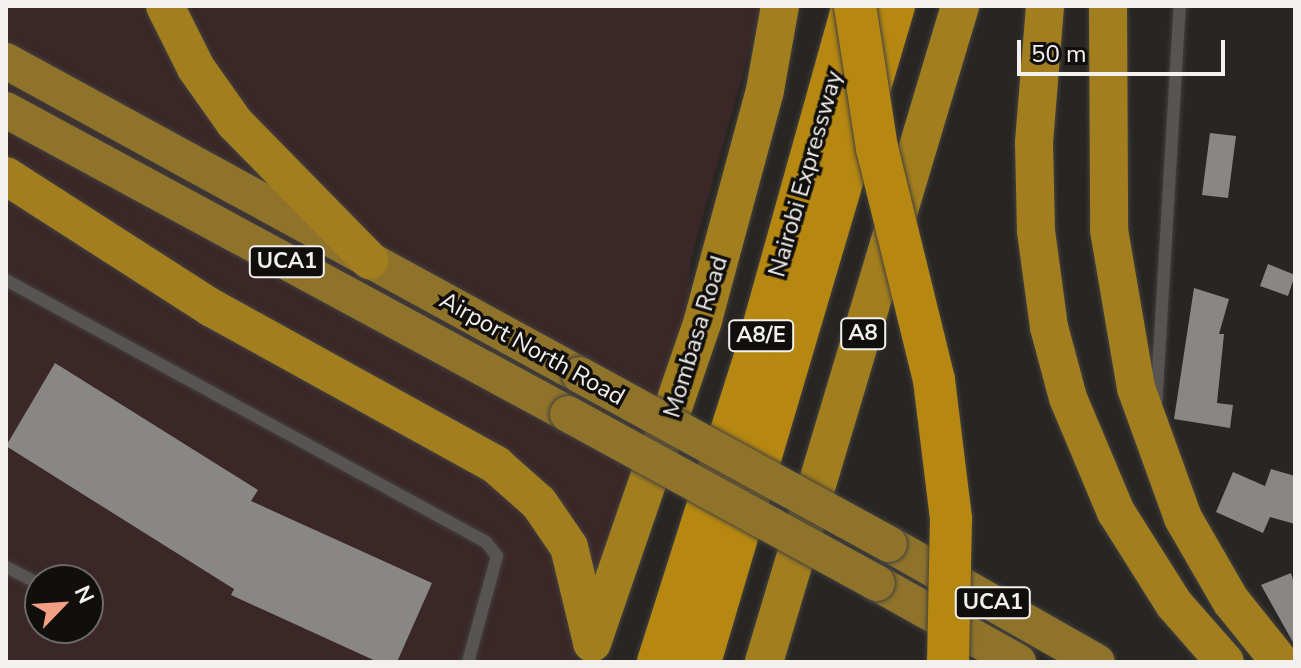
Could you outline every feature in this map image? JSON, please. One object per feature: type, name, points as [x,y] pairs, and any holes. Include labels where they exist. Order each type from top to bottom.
[{"type":"highway","points":[[165,6],[196,68],[235,123],[369,260]]},
{"type":"highway","points":[[697,339],[702,266],[756,6]]},
{"type":"highway","name":"Mombasa Road","points":[[589,652],[697,339],[765,90],[780,6]]},
{"type":"highway","points":[[854,6],[877,148],[934,380],[951,519],[948,662]]},
{"type":"highway","name":"Nairobi Expressway","points":[[658,662],[758,346],[854,6]]},
{"type":"highway","name":"Nairobi Expressway","points":[[700,662],[894,6]]},
{"type":"highway","name":"A8","points":[[764,662],[960,6]]},
{"type":"highway","points":[[1045,6],[1034,143],[1036,231],[1049,327],[1068,398],[1116,512],[1174,604],[1225,662]]},
{"type":"highway","points":[[1108,6],[1109,230],[1122,327],[1153,442],[1207,562],[1280,662]]},
{"type":"highway","points":[[6,176],[212,308],[496,465],[539,503],[569,547],[589,652]]},
{"type":"main road","name":"Airport North Road","points":[[6,61],[889,544],[1097,662]]},
{"type":"main road","name":"Airport North Road","points":[[6,110],[1018,662]]},
{"type":"lane","points":[[1153,442],[1180,6]]},
{"type":"lane","points":[[6,280],[486,542],[497,556],[468,662]]},
{"type":"lane","points":[[6,567],[24,576]]},
{"type":"shaded area","points":[[6,6],[762,6],[691,258],[686,329],[581,662],[6,662]]},
{"type":"building","points":[[1210,133],[1236,136],[1228,198],[1202,195]]},
{"type":"building","points":[[1268,264],[1295,275],[1288,296],[1260,286]]},
{"type":"building","points":[[1194,288],[1229,299],[1219,334],[1224,334],[1217,403],[1233,405],[1230,428],[1174,419]]},
{"type":"building","points":[[55,363],[258,490],[251,501],[432,583],[397,662],[378,662],[231,595],[234,589],[6,446]]},
{"type":"building","points":[[1271,469],[1295,476],[1295,524],[1270,517],[1263,533],[1216,512],[1233,472],[1265,486]]},
{"type":"building","points":[[1291,573],[1295,586],[1295,646],[1261,585]]}]
